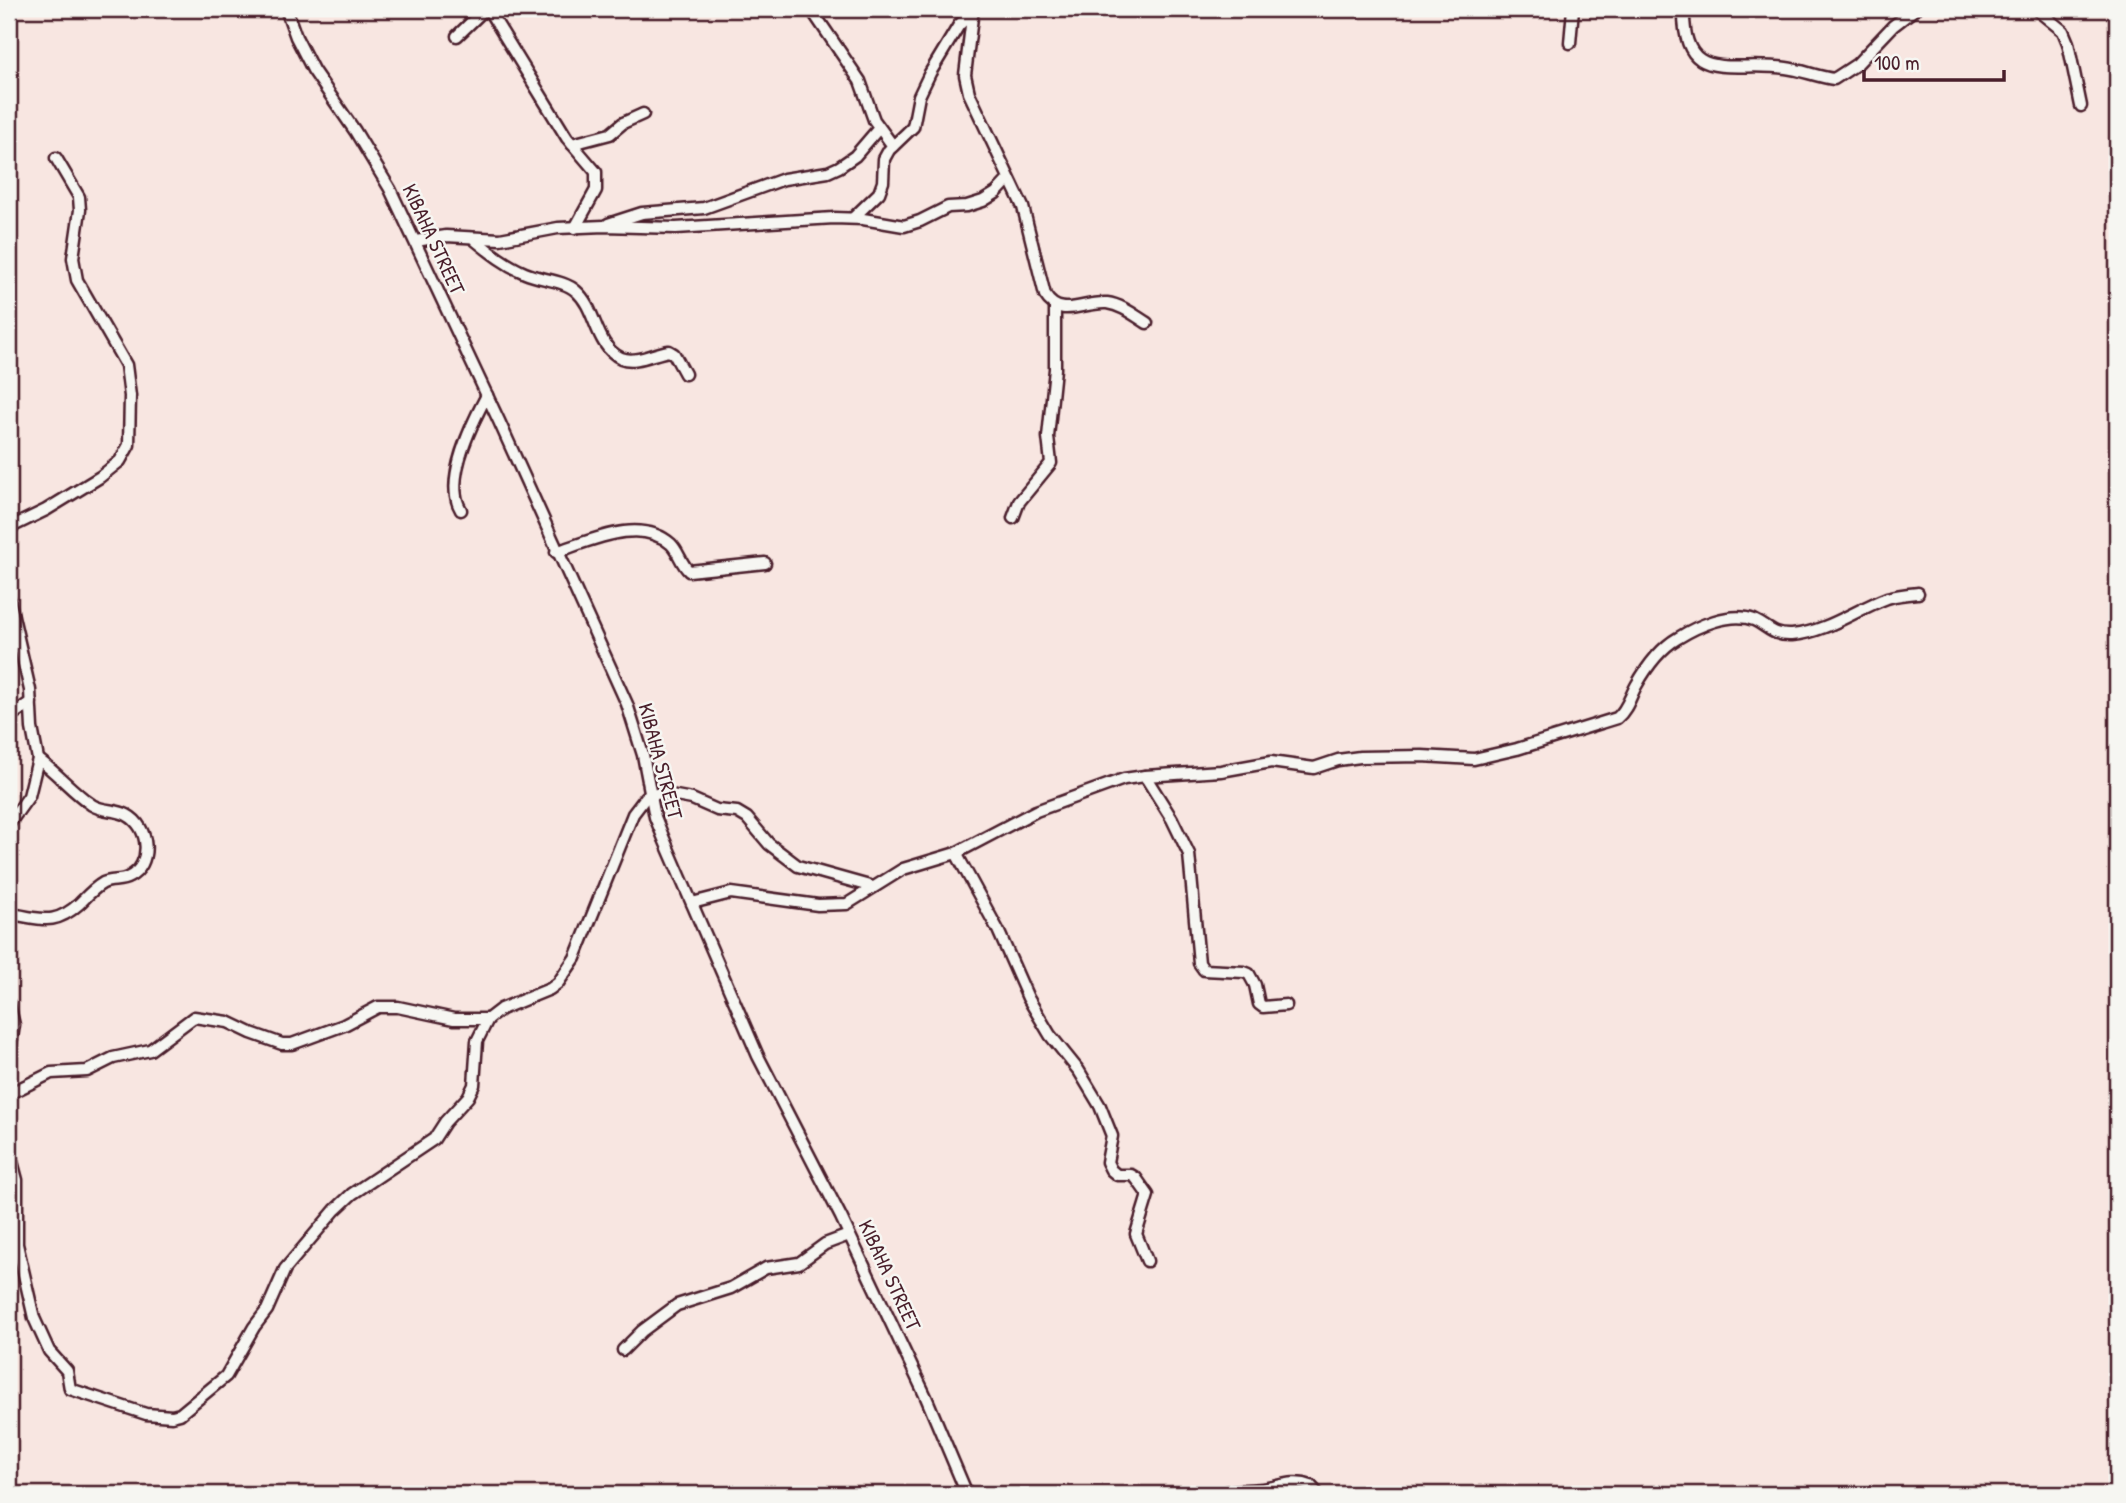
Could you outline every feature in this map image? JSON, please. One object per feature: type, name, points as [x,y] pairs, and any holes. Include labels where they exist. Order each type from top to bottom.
[{"type":"street","name":"KIBAHA STREET","points":[[286,9],[313,71],[369,152],[416,241],[487,395],[627,704],[664,839],[758,1056],[849,1235],[926,1397],[967,1494]]},
{"type":"street","points":[[457,36],[487,9],[572,144],[592,166],[597,181],[596,190],[575,228]]},
{"type":"street","points":[[811,9],[860,81],[869,110],[893,146]]},
{"type":"street","points":[[1570,43],[1573,9]]},
{"type":"street","points":[[1684,9],[1683,32],[1686,43],[1698,59],[1710,64],[1786,67],[1834,79],[1857,64],[1893,26],[1914,9]]},
{"type":"street","points":[[2036,9],[2063,31],[2081,106]]},
{"type":"street","points":[[853,218],[879,193],[883,183],[884,159],[913,127],[919,96],[930,72],[959,26],[973,11]]},
{"type":"street","points":[[973,11],[965,75],[967,84],[1023,207],[1045,295],[1055,307],[1064,309],[1109,303],[1122,307],[1147,323]]},
{"type":"street","points":[[572,144],[610,134],[623,123],[643,114]]},
{"type":"street","points":[[604,226],[642,213],[704,208],[784,179],[828,172],[855,156],[879,128]]},
{"type":"street","points":[[9,528],[46,510],[100,477],[120,461],[129,445],[130,396],[125,365],[77,280],[73,258],[79,219],[79,197],[56,158]]},
{"type":"street","points":[[416,241],[446,236],[500,239],[558,228],[604,226],[676,228],[853,218],[890,225],[912,224],[948,207],[967,206],[983,201],[996,193],[1009,179]]},
{"type":"street","points":[[474,239],[501,261],[521,272],[568,285],[578,292],[592,315],[597,331],[620,358],[631,360],[669,351],[674,354],[685,374]]},
{"type":"street","points":[[1013,518],[1019,502],[1051,463],[1048,437],[1055,369],[1055,307]]},
{"type":"street","points":[[461,510],[454,497],[459,463],[470,429],[487,395]]},
{"type":"street","points":[[556,552],[604,537],[637,531],[659,537],[672,545],[689,571],[765,563]]},
{"type":"street","points":[[692,903],[732,893],[800,904],[840,906],[853,901],[910,866],[956,853],[1013,822],[1063,800],[1124,779],[1221,771],[1271,761],[1314,768],[1338,760],[1360,757],[1474,759],[1491,756],[1617,718],[1657,656],[1676,639],[1704,626],[1724,619],[1745,618],[1757,621],[1778,634],[1793,635],[1816,630],[1885,599],[1918,593]]},
{"type":"street","points":[[9,600],[25,663],[38,759],[29,796],[9,824]]},
{"type":"street","points":[[9,717],[31,702]]},
{"type":"street","points":[[9,914],[42,921],[66,915],[103,883],[131,877],[142,865],[145,854],[145,838],[133,818],[124,813],[99,809],[38,759]]},
{"type":"street","points":[[1145,776],[1159,795],[1189,854],[1199,963],[1204,970],[1244,972],[1253,979],[1259,1004],[1263,1007],[1286,1005]]},
{"type":"street","points":[[9,1150],[17,1180],[17,1244],[34,1318],[49,1351],[68,1371],[71,1389],[146,1414],[180,1414],[226,1376],[267,1310],[289,1263],[335,1210],[352,1194],[434,1139],[468,1097],[474,1085],[477,1041],[488,1019],[501,1009],[550,989],[566,973],[575,958],[633,814],[641,801],[650,795],[674,794],[717,810],[737,812],[747,818],[769,844],[798,866],[873,887]]},
{"type":"street","points":[[956,853],[998,930],[1028,998],[1050,1035],[1079,1071],[1100,1106],[1112,1136],[1107,1162],[1111,1170],[1117,1175],[1136,1178],[1148,1195],[1136,1234],[1147,1261]]},
{"type":"street","points":[[9,1004],[14,1025],[9,1058]]},
{"type":"street","points":[[9,1094],[51,1073],[88,1071],[113,1058],[150,1050],[194,1017],[228,1022],[282,1044],[292,1044],[344,1025],[378,1007],[398,1007],[454,1019],[488,1019]]},
{"type":"street","points":[[624,1350],[642,1331],[677,1305],[731,1288],[766,1268],[799,1263],[825,1244],[849,1235]]},
{"type":"street","points":[[1217,1494],[1235,1489],[1260,1489],[1294,1483],[1311,1486],[1318,1494]]}]
